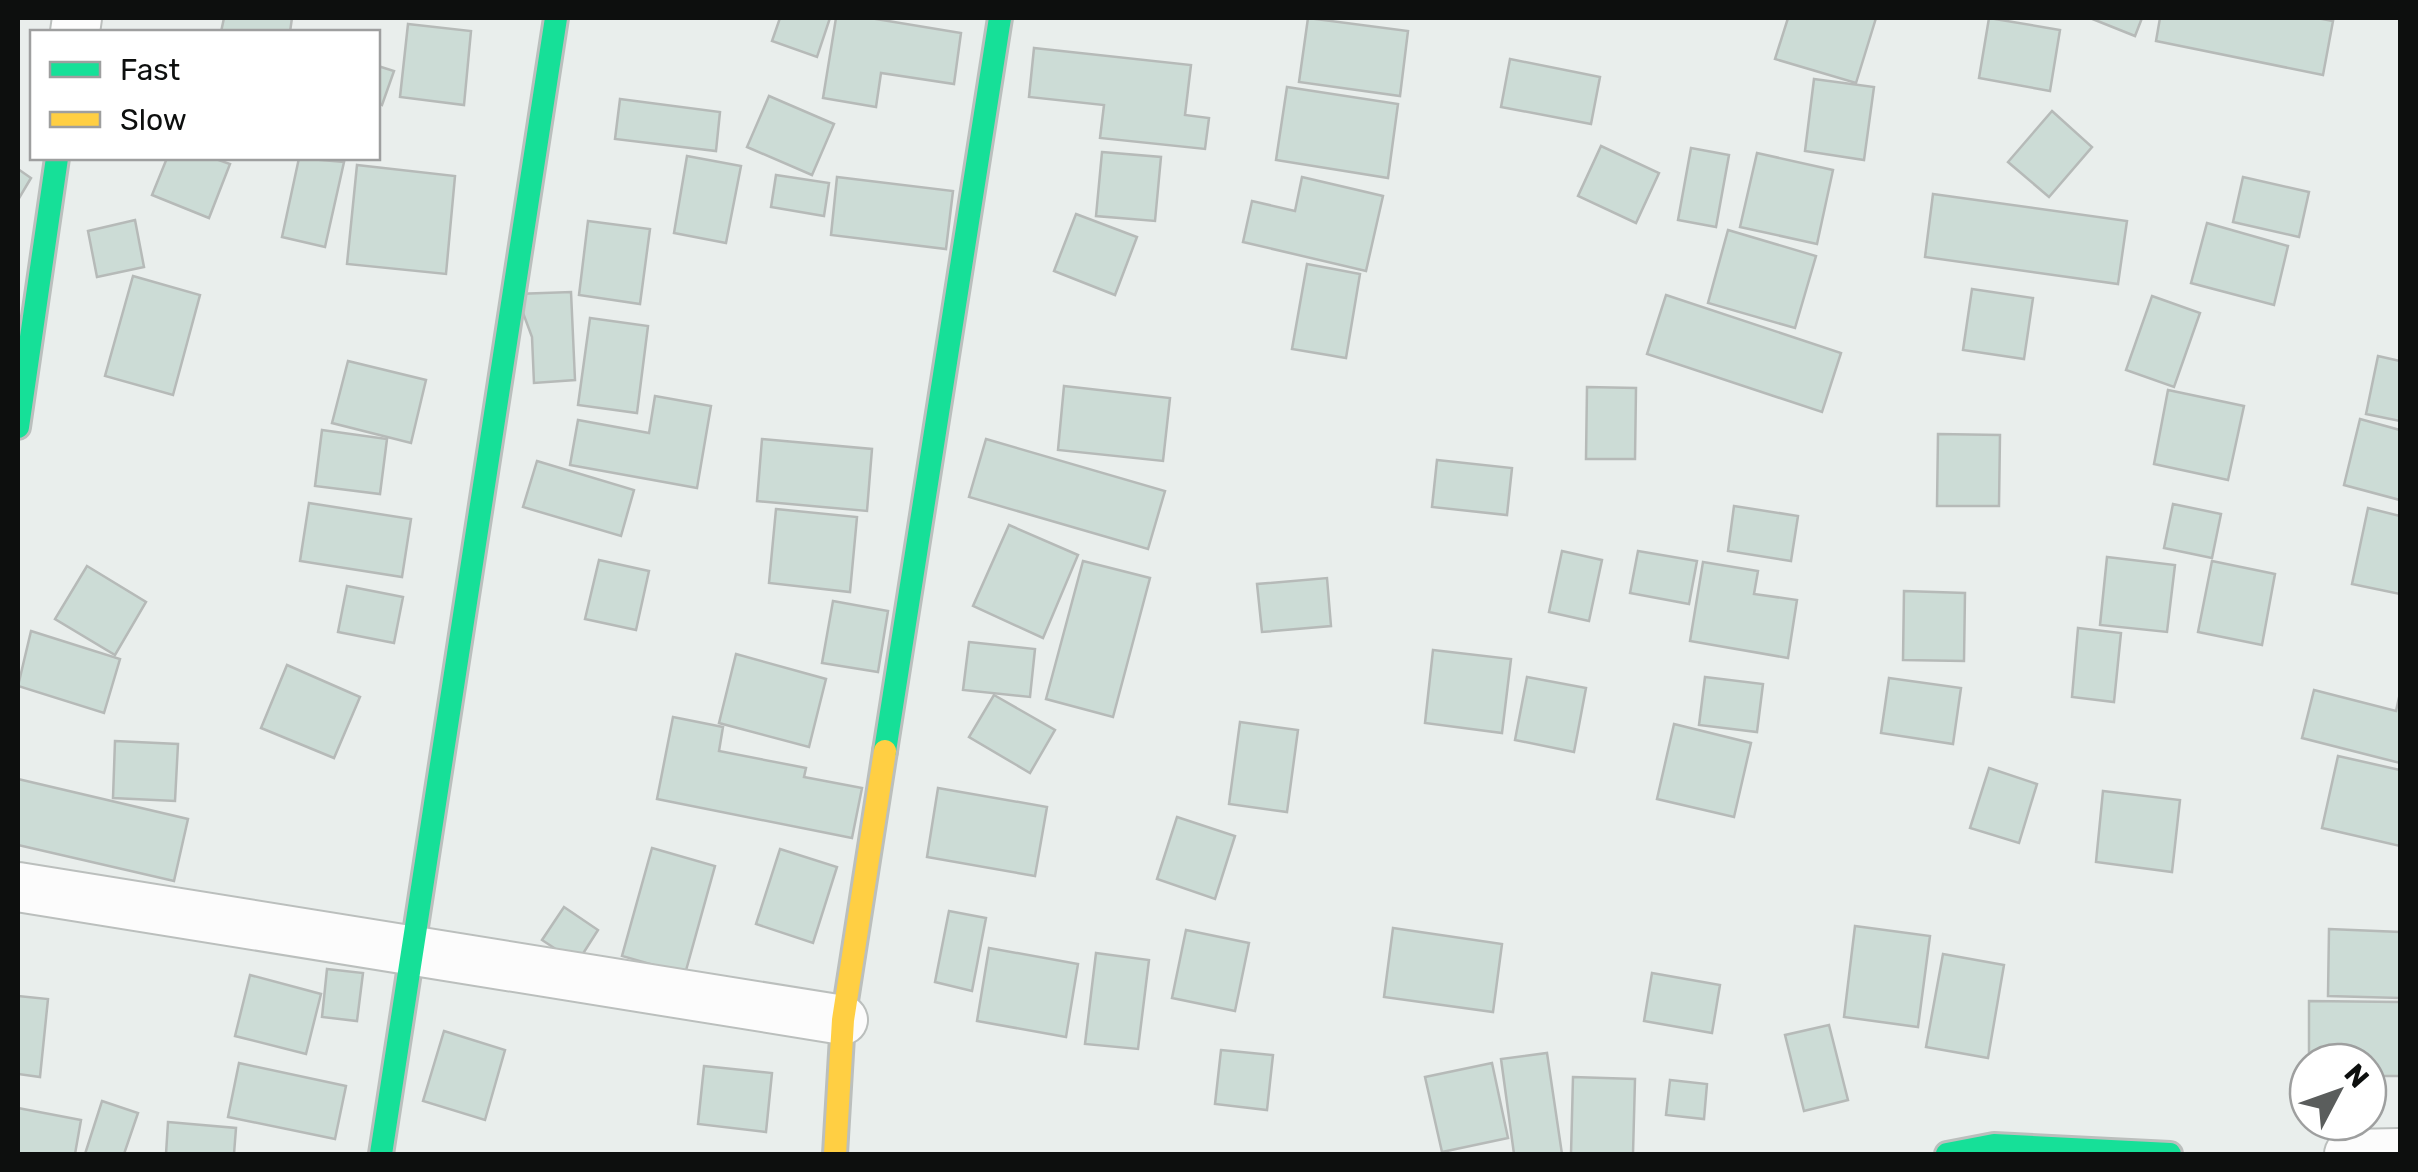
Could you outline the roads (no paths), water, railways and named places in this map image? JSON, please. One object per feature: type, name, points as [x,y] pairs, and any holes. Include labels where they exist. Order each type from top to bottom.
[{"type":"street","points":[[381,1154],[556,18]]},
{"type":"street","points":[[835,1154],[843,1020],[1000,18]]},
{"type":"street","points":[[18,428],[57,160]]},
{"type":"street","points":[[18,886],[843,1020]]},
{"type":"street","points":[[1948,1154],[1994,1145],[2170,1154]]},
{"type":"street","points":[[2349,1154],[2400,1153]]}]
